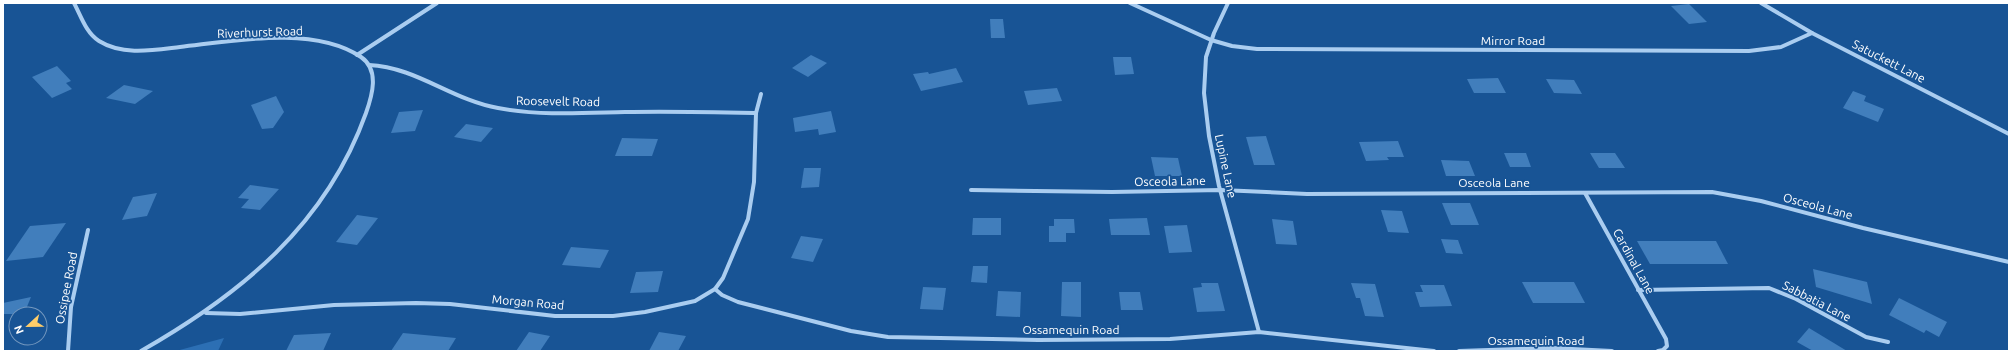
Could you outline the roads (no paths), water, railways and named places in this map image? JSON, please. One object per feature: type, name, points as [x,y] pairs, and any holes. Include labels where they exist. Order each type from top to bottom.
[{"type":"street","name":"Riverhurst Road","points":[[74,3],[92,35],[106,45],[116,48],[156,50],[254,40],[304,39],[334,44],[357,54],[369,65]]},
{"type":"street","points":[[357,54],[437,3]]},
{"type":"street","name":"Mirror Road","points":[[1130,3],[1211,40],[1232,46],[1257,49],[1749,51],[1781,48],[1812,33]]},
{"type":"street","name":"Lupine Lane","points":[[1228,3],[1211,40],[1204,65],[1204,94],[1211,147],[1236,251],[1254,306],[1259,332]]},
{"type":"street","name":"Satuckett Lane","points":[[1761,3],[1812,33],[2009,134]]},
{"type":"street","name":"Roosevelt Road","points":[[369,65],[379,64],[394,67],[463,98],[495,108],[513,111],[561,113],[671,111],[756,113]]},
{"type":"street","points":[[140,351],[206,313],[236,290],[276,254],[315,210],[331,189],[352,148],[367,109],[372,80],[369,65]]},
{"type":"street","name":"Morgan Road","points":[[206,313],[240,314],[334,305],[416,303],[450,304],[548,315],[613,316],[645,312],[695,301],[715,289],[723,278],[740,241],[752,200],[756,113],[762,94]]},
{"type":"street","name":"Osceola Lane","points":[[971,190],[1112,192],[1221,190],[1306,194],[1712,192],[1736,195],[1843,224],[2009,262]]},
{"type":"street","name":"Cardinal Lane","points":[[1586,193],[1666,339],[1667,346],[1658,351]]},
{"type":"street","name":"Ossipee Road","points":[[68,351],[71,307],[88,230]]},
{"type":"street","name":"Sabbatia Lane","points":[[1638,290],[1746,287],[1769,288],[1796,299],[1866,337],[1888,342]]},
{"type":"street","name":"Ossamequin Road","points":[[715,289],[722,295],[738,302],[851,331],[888,337],[1038,340],[1170,339],[1259,332],[1434,351]]},
{"type":"street","name":"Ossamequin Road","points":[[1459,351],[1552,348],[1612,351]]}]
